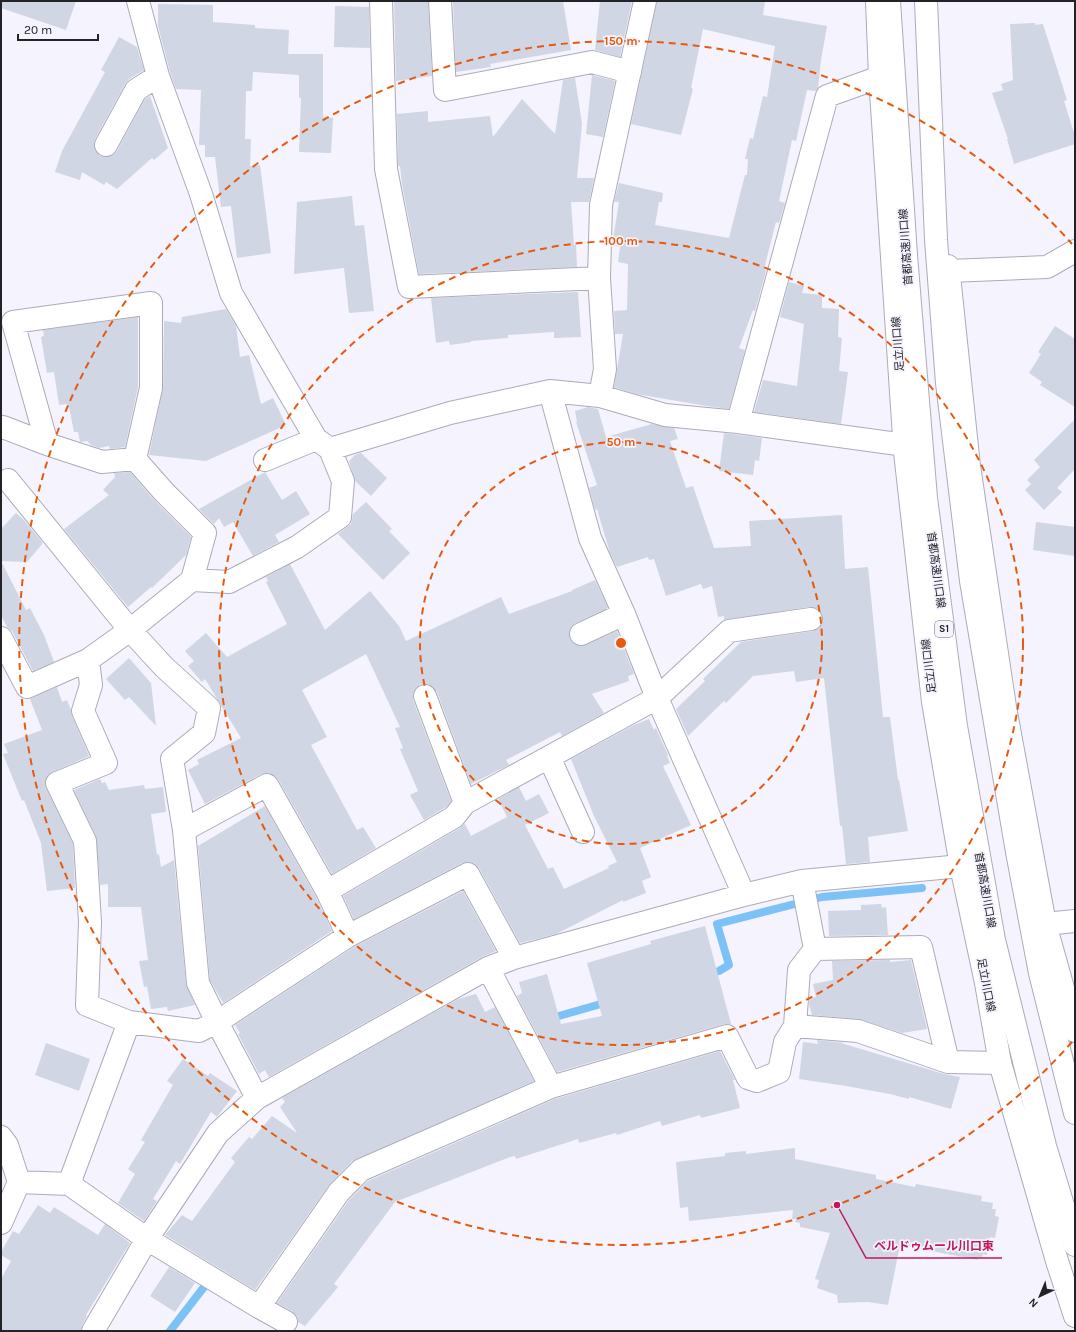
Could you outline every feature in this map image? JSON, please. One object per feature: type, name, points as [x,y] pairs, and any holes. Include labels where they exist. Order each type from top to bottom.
[{"type":"main road","points":[[138,1],[158,76],[201,194],[231,293],[323,444],[343,481],[340,516],[297,547],[229,582],[192,580]]},
{"type":"main road","points":[[381,1],[386,169],[409,287],[599,278]]},
{"type":"main road","points":[[440,1],[445,90],[592,62],[630,72]]},
{"type":"main road","points":[[600,396],[605,369],[599,278],[601,205],[645,1]]},
{"type":"main road","name":"足立川口線","points":[[877,1],[880,77],[905,445],[933,702],[961,866],[986,983],[1000,1063],[1057,1261],[1075,1316]]},
{"type":"main road","name":"首都高速川口線","points":[[889,1],[905,247],[926,498],[956,726],[994,940],[1045,1146],[1075,1245]]},
{"type":"main road","points":[[926,1],[936,240],[947,383],[971,581],[1017,852],[1039,965],[1075,1112]]},
{"type":"main road","points":[[936,1],[937,67],[949,271],[969,466],[1005,707],[1045,924],[1075,1031]]},
{"type":"main road","points":[[106,145],[136,90],[158,76]]},
{"type":"main road","points":[[738,422],[828,96],[880,77]]},
{"type":"main road","points":[[949,271],[1047,267],[1075,251]]},
{"type":"main road","points":[[47,444],[13,322],[151,303],[152,388],[135,459]]},
{"type":"main road","points":[[550,391],[590,538],[624,614],[657,698],[744,895]]},
{"type":"main road","points":[[265,460],[323,444],[450,413],[550,391],[600,396],[665,415],[738,422],[905,445]]},
{"type":"main road","points":[[1,428],[3,427],[47,444],[102,462],[135,459]]},
{"type":"main road","points":[[2,642],[27,687],[88,660],[130,630],[192,580],[205,533],[164,492],[135,459]]},
{"type":"main road","points":[[3,483],[130,630],[164,667],[209,708],[204,733],[172,759],[184,830],[198,983],[257,1098]]},
{"type":"main road","points":[[581,634],[624,614]]},
{"type":"main road","points":[[327,891],[454,817],[465,803],[657,698],[729,631],[811,619]]},
{"type":"main road","points":[[88,660],[91,685],[83,711],[106,763],[57,783],[85,841],[90,922],[87,1006],[128,1022],[199,1031],[217,1022],[348,936],[468,874],[514,958]]},
{"type":"main road","points":[[425,696],[465,803]]},
{"type":"main road","points":[[549,757],[583,832]]},
{"type":"main road","points":[[184,830],[267,785],[327,891],[348,936]]},
{"type":"main road","points":[[93,1331],[147,1239],[218,1133],[257,1098],[488,968],[514,958],[744,895],[802,881],[961,866]]},
{"type":"main road","points":[[259,1307],[339,1192],[361,1170],[551,1087],[727,1036],[748,1078],[757,1081],[779,1072],[785,1042],[795,1026],[798,970],[815,949],[802,881]]},
{"type":"main road","points":[[1045,924],[1075,922]]},
{"type":"main road","points":[[815,949],[921,947],[948,1062]]},
{"type":"main road","points":[[488,968],[551,1087]]},
{"type":"main road","points":[[69,1184],[128,1022]]},
{"type":"main road","points":[[795,1026],[858,1031],[948,1062],[1000,1063]]},
{"type":"main road","points":[[1,1137],[7,1145],[20,1182],[1,1223]]},
{"type":"main road","points":[[20,1182],[69,1184],[147,1239],[286,1322]]},
{"type":"building","points":[[1,1],[76,1],[66,30],[1,8]]},
{"type":"building","points":[[394,1],[428,1],[432,76],[396,81]]},
{"type":"building","points":[[453,1],[563,1],[571,50],[490,64],[491,67],[456,72]]},
{"type":"building","points":[[600,1],[632,1],[620,57],[595,50]]},
{"type":"building","points":[[657,1],[765,1],[763,15],[827,26],[818,88],[816,91],[807,90],[796,141],[792,140],[779,201],[785,203],[779,223],[776,222],[764,269],[766,270],[765,275],[755,311],[753,310],[739,348],[745,350],[729,409],[636,394],[614,387],[623,334],[615,334],[614,311],[627,310],[628,264],[618,262],[620,247],[612,245],[619,202],[614,202],[619,183],[663,193],[662,202],[659,202],[655,225],[729,238],[745,175],[747,175],[748,159],[745,159],[750,138],[753,139],[763,96],[767,97],[775,46],[703,29],[691,88],[693,89],[681,135],[631,124]]},
{"type":"building","points":[[158,4],[213,5],[213,22],[255,25],[255,28],[289,30],[288,54],[323,54],[323,117],[333,118],[331,153],[299,152],[301,98],[299,98],[299,75],[253,72],[252,91],[246,91],[245,139],[251,139],[250,166],[260,165],[271,253],[237,258],[231,206],[221,207],[215,157],[205,157],[205,145],[199,145],[201,90],[176,89],[158,26]]},
{"type":"building","points":[[335,6],[369,7],[370,48],[334,47]]},
{"type":"building","points":[[1035,23],[1035,25],[1043,24],[1067,100],[1064,101],[1075,136],[1075,144],[1014,164],[1008,139],[992,93],[1003,90],[1001,84],[1013,80],[1010,24]]},
{"type":"building","points":[[119,37],[137,47],[144,70],[129,79],[125,84],[95,139],[95,151],[100,156],[106,157],[113,155],[117,151],[145,99],[150,96],[168,148],[154,160],[152,158],[117,189],[106,182],[104,185],[82,172],[80,180],[55,172],[62,151],[105,72],[101,70]]},
{"type":"building","points":[[592,75],[615,81],[603,137],[586,134]]},
{"type":"building","points":[[575,78],[582,124],[577,178],[594,178],[589,202],[571,202],[577,267],[419,274],[400,166],[398,166],[397,114],[428,111],[428,122],[490,116],[493,137],[522,99],[555,134],[563,80]]},
{"type":"building","points":[[352,196],[355,226],[364,225],[374,311],[349,313],[344,268],[294,274],[297,202]]},
{"type":"building","points":[[789,282],[804,286],[802,293],[822,295],[822,308],[839,309],[838,337],[842,338],[839,371],[848,372],[841,424],[754,412],[763,380],[797,386],[804,324],[780,317]]},
{"type":"building","points":[[578,292],[581,337],[554,338],[554,332],[508,335],[508,338],[471,341],[450,345],[449,341],[436,343],[431,298]]},
{"type":"building","points":[[226,309],[236,326],[240,357],[249,355],[261,404],[273,398],[286,425],[206,461],[149,455],[163,388],[164,321],[181,323],[182,317]]},
{"type":"building","points":[[138,317],[138,387],[125,447],[110,449],[109,446],[99,448],[91,445],[87,441],[80,442],[78,432],[74,432],[69,407],[67,404],[59,405],[54,372],[47,373],[41,337],[44,336],[43,330]]},
{"type":"building","points":[[1055,326],[1075,339],[1075,407],[1040,385],[1042,382],[1029,373],[1041,354],[1038,352]]},
{"type":"building","points":[[588,407],[598,409],[606,437],[652,424],[674,428],[678,439],[670,441],[686,488],[693,486],[714,548],[751,546],[749,521],[842,515],[845,569],[868,567],[883,717],[890,717],[898,780],[908,831],[868,837],[870,862],[846,864],[842,826],[840,826],[824,678],[796,682],[794,671],[753,676],[726,703],[724,701],[688,736],[676,709],[705,681],[703,679],[741,642],[813,631],[818,629],[822,624],[823,618],[821,612],[816,608],[809,607],[724,620],[724,616],[718,617],[712,586],[703,589],[701,584],[666,596],[654,559],[649,560],[648,557],[617,567],[610,553],[597,509],[595,510],[589,488],[597,485],[576,422],[575,411]]},
{"type":"building","points":[[1075,419],[1075,469],[1057,488],[1062,492],[1044,510],[1025,490],[1031,484],[1027,480],[1040,467],[1034,460]]},
{"type":"building","points":[[724,433],[762,438],[759,461],[755,460],[753,475],[719,471]]},
{"type":"building","points":[[361,453],[387,478],[371,496],[355,481],[349,461],[355,455]]},
{"type":"building","points":[[130,472],[155,501],[191,537],[186,555],[152,588],[151,587],[128,607],[64,529],[109,495],[103,490],[115,477],[114,473]]},
{"type":"building","points":[[265,472],[282,500],[296,491],[310,514],[275,535],[279,542],[253,556],[233,522],[224,527],[219,518],[214,524],[199,509]]},
{"type":"building","points":[[366,502],[392,529],[389,531],[410,553],[383,580],[338,534],[351,524],[353,514]]},
{"type":"building","points":[[16,513],[24,520],[43,543],[27,562],[1,561],[1,529]]},
{"type":"building","points":[[1036,522],[1075,527],[1075,556],[1033,550]]},
{"type":"building","points":[[1,561],[26,610],[30,608],[44,635],[54,662],[33,671],[12,631],[7,627],[1,615]]},
{"type":"building","points":[[290,564],[325,630],[370,591],[399,626],[406,641],[501,597],[509,614],[572,591],[595,580],[608,608],[575,623],[571,627],[569,633],[570,639],[574,644],[580,646],[586,645],[617,631],[634,674],[628,676],[629,681],[592,694],[604,713],[562,736],[560,732],[506,760],[509,765],[471,784],[437,692],[433,687],[427,684],[420,684],[413,694],[413,700],[451,801],[446,807],[424,820],[410,795],[418,791],[400,749],[403,748],[395,728],[400,727],[366,654],[302,690],[327,737],[311,745],[357,830],[363,827],[376,848],[332,874],[278,779],[274,775],[268,773],[261,774],[205,804],[188,770],[199,764],[197,760],[241,738],[205,679],[202,682],[188,666],[194,661],[185,651],[206,633],[227,657],[287,624],[266,582],[268,581],[266,577]]},
{"type":"building","points":[[129,658],[151,683],[156,726],[129,697],[125,700],[106,679]]},
{"type":"building","points":[[57,687],[62,702],[67,700],[89,756],[52,772],[47,776],[45,781],[46,788],[73,844],[75,888],[47,891],[41,843],[24,800],[22,801],[3,754],[8,753],[4,744],[42,730],[30,699]]},
{"type":"building","points":[[649,719],[654,730],[656,728],[668,755],[667,756],[670,763],[663,766],[691,825],[640,848],[651,877],[642,881],[646,893],[623,902],[623,900],[556,934],[520,943],[479,868],[474,863],[468,862],[462,863],[354,919],[343,896],[465,824],[471,836],[507,817],[498,799],[519,787],[526,801],[539,794],[549,813],[525,825],[548,869],[553,867],[564,889],[609,868],[608,866],[617,862],[594,816],[571,759],[634,725]]},
{"type":"building","points":[[100,779],[102,783],[105,782],[109,790],[144,785],[145,789],[163,787],[166,812],[151,814],[157,855],[159,854],[161,867],[174,860],[186,984],[195,1005],[168,1011],[167,1007],[151,1009],[147,986],[144,987],[139,961],[148,960],[141,907],[108,907],[108,884],[100,885],[96,836],[74,790]]},
{"type":"building","points":[[265,806],[316,897],[332,931],[223,1003],[210,980],[198,846]]},
{"type":"building","points":[[463,891],[496,951],[482,957],[269,1077],[265,1070],[259,1074],[238,1034],[240,1033],[235,1025],[354,947]]},
{"type":"building","points":[[881,904],[882,908],[886,907],[888,935],[829,936],[828,911],[861,910],[861,905]]},
{"type":"building","points":[[705,926],[731,1024],[724,1024],[557,1072],[517,996],[522,993],[519,982],[547,974],[561,1024],[602,1016],[587,963],[651,944],[650,941]]},
{"type":"building","points":[[890,960],[890,962],[911,960],[927,1029],[902,1033],[859,1019],[812,1015],[809,1004],[810,998],[816,997],[813,984],[833,980],[832,961]]},
{"type":"building","points":[[476,994],[485,1012],[495,1007],[534,1081],[352,1161],[329,1185],[255,1290],[165,1235],[182,1215],[192,1221],[235,1162],[231,1158],[249,1137],[252,1139],[272,1116],[297,1133],[280,1107],[285,1102],[282,1098],[458,999]]},
{"type":"building","points":[[817,1040],[845,1043],[841,1043],[944,1074],[960,1077],[951,1109],[909,1097],[909,1099],[846,1086],[799,1079],[803,1042],[818,1044]]},
{"type":"building","points":[[46,1043],[90,1059],[79,1091],[35,1075]]},
{"type":"building","points":[[720,1051],[735,1080],[733,1080],[740,1108],[701,1118],[700,1115],[662,1126],[660,1121],[617,1135],[616,1133],[579,1143],[578,1139],[516,1159],[515,1156],[510,1157],[395,1202],[334,1284],[338,1287],[305,1326],[298,1322],[297,1316],[292,1311],[277,1303],[349,1200],[368,1181],[555,1099]]},
{"type":"building","points":[[183,1059],[208,1076],[210,1073],[237,1091],[217,1117],[211,1112],[180,1164],[176,1161],[153,1199],[157,1201],[144,1221],[118,1203],[135,1174],[128,1169],[145,1142],[141,1140],[173,1085],[167,1081]]},
{"type":"building","points":[[795,1148],[795,1159],[876,1175],[876,1179],[915,1187],[916,1184],[982,1196],[981,1201],[993,1203],[992,1209],[996,1209],[995,1216],[999,1217],[995,1238],[990,1237],[987,1255],[983,1254],[982,1258],[978,1257],[978,1260],[900,1245],[888,1305],[868,1302],[838,1303],[837,1295],[817,1288],[819,1280],[815,1279],[830,1233],[800,1227],[800,1223],[795,1222],[796,1219],[792,1219],[793,1210],[689,1221],[688,1207],[680,1208],[676,1162],[725,1156],[725,1153],[746,1151],[746,1154]]},
{"type":"building","points":[[38,1205],[50,1213],[54,1207],[98,1235],[105,1224],[130,1243],[86,1315],[87,1316],[82,1325],[81,1331],[1,1331],[1,1279],[11,1261],[1,1255],[1,1252],[13,1231],[19,1234]]},
{"type":"building","points":[[169,1267],[195,1283],[175,1312],[150,1296]]},
{"type":"waterway","points":[[708,974],[719,971],[729,965],[717,924],[822,897],[922,888]]},
{"type":"waterway","points":[[548,1019],[608,1002]]},
{"type":"waterway","points":[[170,1331],[211,1278]]},
{"type":"place","name":"ベルドゥムール川口東","points":[[837,1205]]}]
